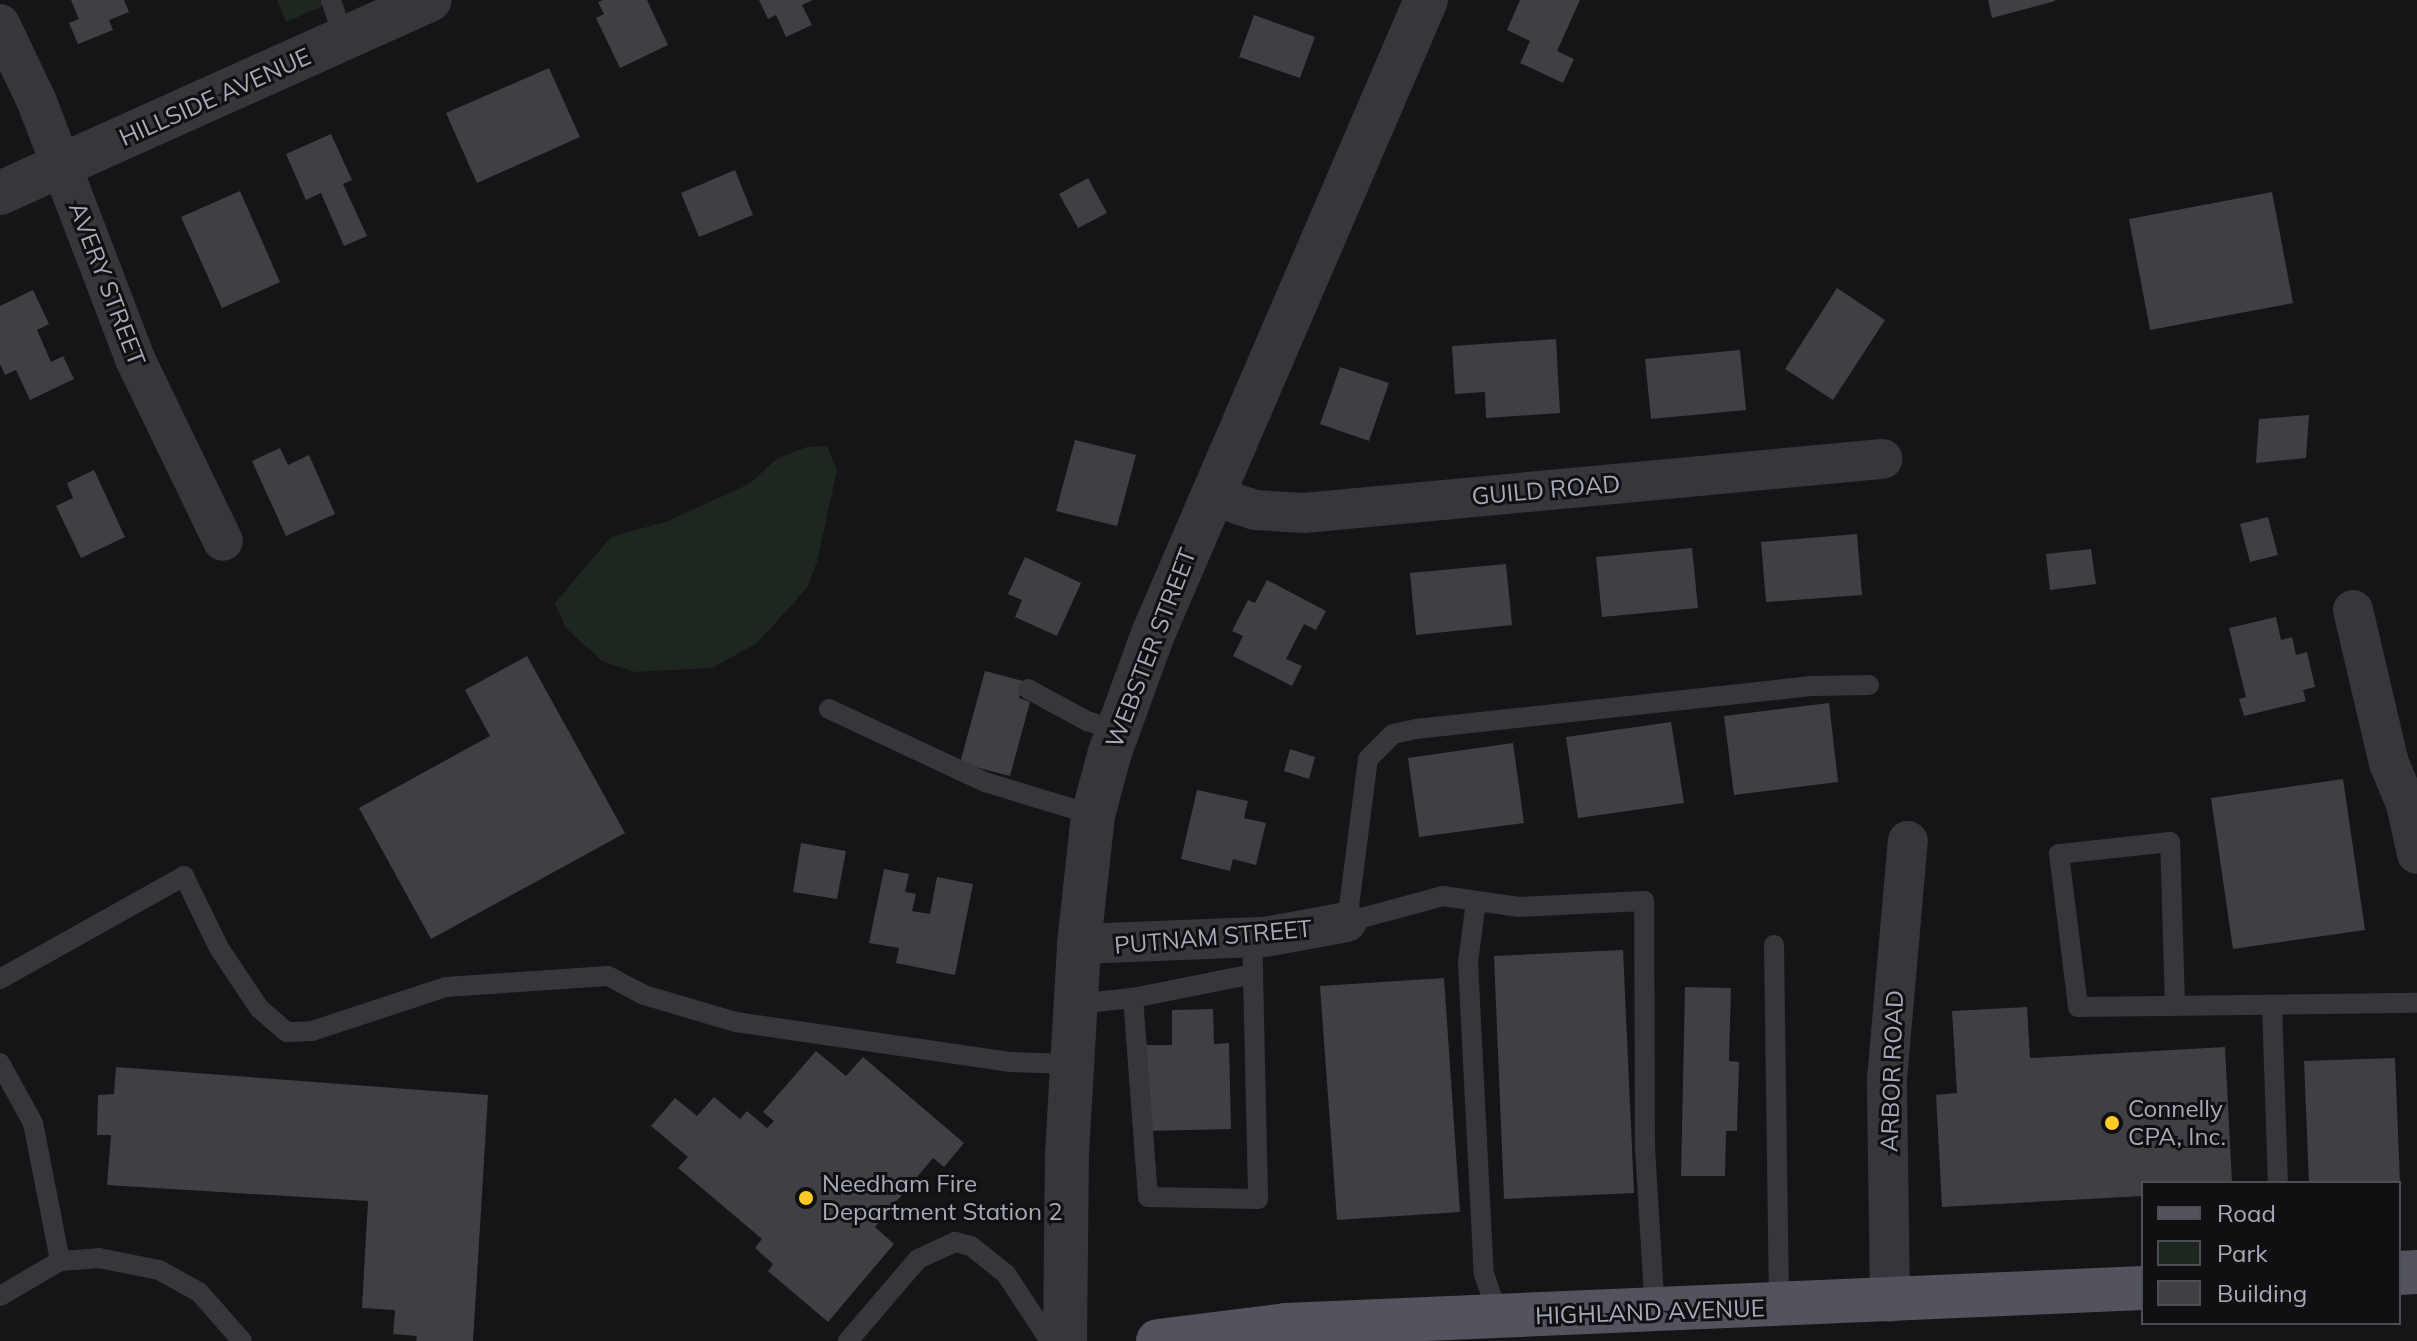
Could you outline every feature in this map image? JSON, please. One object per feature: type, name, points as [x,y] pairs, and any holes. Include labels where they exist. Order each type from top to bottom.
[{"type":"main road","name":"HIGHLAND AVENUE","points":[[1158,1341],[1261,1326],[1779,1307],[2141,1288]]},
{"type":"street","name":"HILLSIDE AVENUE","points":[[0,193],[61,166],[338,19],[430,0]]},
{"type":"street","name":"WEBSTER STREET","points":[[1065,1341],[1071,1064],[1079,944],[1093,815],[1117,730],[1213,496],[1426,0]]},
{"type":"street","name":"AVERY STREET","points":[[0,24],[61,166],[135,359],[223,541]]},
{"type":"street","name":"GUILD ROAD","points":[[1213,496],[1255,510],[1304,513],[1882,459]]},
{"type":"street","points":[[2353,610],[2407,777],[2417,854]]},
{"type":"street","name":"ARBOR ROAD","points":[[1890,1302],[1887,1079],[1908,841]]},
{"type":"street","name":"PUTNAM STREET","points":[[1079,944],[1252,956],[1347,922]]},
{"type":"lane","points":[[1655,1312],[1645,1147],[1644,901],[1519,907],[1428,898],[1347,922],[1362,776],[1377,744],[1393,734],[1814,686],[1869,685]]},
{"type":"lane","points":[[1028,689],[1087,721],[1117,730]]},
{"type":"lane","points":[[829,709],[985,782],[1093,815]]},
{"type":"lane","points":[[2175,1006],[2170,842],[2059,854],[2078,1007],[2175,1006],[2272,1005],[2417,1003]]},
{"type":"lane","points":[[0,979],[184,876],[219,948],[259,1008],[287,1032],[312,1031],[446,987],[608,976],[644,995],[736,1022],[1011,1062],[1071,1064]]},
{"type":"lane","points":[[1476,901],[1468,963],[1484,1274],[1499,1318]]},
{"type":"lane","points":[[1774,945],[1779,1307]]},
{"type":"lane","points":[[1075,1004],[1133,998],[1252,956],[1258,1199],[1148,1197],[1133,998]]},
{"type":"lane","points":[[2272,1005],[2278,1181]]},
{"type":"lane","points":[[0,1063],[33,1123],[60,1261]]},
{"type":"lane","points":[[848,1341],[918,1259],[955,1242],[978,1251],[1006,1274],[1050,1341]]},
{"type":"lane","points":[[0,1296],[60,1261],[99,1258],[159,1270],[199,1292],[242,1341]]},
{"type":"green space","points":[[277,0],[337,0],[286,22]]},
{"type":"green space","points":[[827,446],[837,470],[817,562],[807,588],[757,643],[712,668],[635,672],[603,662],[566,628],[555,603],[611,537],[668,521],[749,484],[778,458],[807,447]]},
{"type":"building","points":[[71,0],[124,0],[129,12],[109,20],[113,30],[78,44],[69,23],[79,19]]},
{"type":"building","points":[[647,0],[668,45],[620,68],[596,18],[604,14],[598,2]]},
{"type":"building","points":[[759,0],[813,0],[802,5],[812,25],[786,37],[776,15],[768,19]]},
{"type":"building","points":[[1520,0],[1580,0],[1557,51],[1574,59],[1563,83],[1520,63],[1530,41],[1507,30]]},
{"type":"building","points":[[1988,0],[2055,0],[2055,1],[1992,18]]},
{"type":"building","points":[[1254,15],[1315,37],[1300,78],[1239,57]]},
{"type":"building","points":[[549,68],[580,137],[477,183],[446,113]]},
{"type":"building","points":[[331,134],[352,180],[343,184],[367,236],[344,246],[321,193],[306,200],[286,154]]},
{"type":"building","points":[[735,170],[753,215],[699,237],[681,193]]},
{"type":"building","points":[[1088,178],[1107,213],[1078,228],[1059,194]]},
{"type":"building","points":[[240,191],[280,282],[222,308],[181,217]]},
{"type":"building","points":[[2272,192],[2293,303],[2150,330],[2129,219]]},
{"type":"building","points":[[1837,288],[1885,320],[1833,400],[1785,369]]},
{"type":"building","points":[[33,290],[49,324],[37,330],[51,362],[63,356],[74,379],[30,400],[16,370],[5,375],[0,364],[0,306]]},
{"type":"building","points":[[1556,339],[1560,413],[1486,418],[1485,392],[1455,394],[1452,346]]},
{"type":"building","points":[[1740,350],[1746,410],[1651,419],[1645,359]]},
{"type":"building","points":[[1340,367],[1389,383],[1369,441],[1320,424]]},
{"type":"building","points":[[2309,415],[2306,458],[2256,463],[2259,419]]},
{"type":"building","points":[[1075,440],[1136,455],[1117,526],[1056,511]]},
{"type":"building","points":[[280,448],[288,465],[309,455],[335,514],[286,536],[252,461]]},
{"type":"building","points":[[94,470],[125,537],[81,558],[56,506],[73,498],[67,483]]},
{"type":"building","points":[[2268,517],[2278,555],[2250,562],[2240,524]]},
{"type":"building","points":[[1857,534],[1862,595],[1766,602],[1761,542]]},
{"type":"building","points":[[1692,548],[1698,608],[1602,617],[1596,557]]},
{"type":"building","points":[[2091,549],[2096,584],[2050,590],[2046,554]]},
{"type":"building","points":[[1025,557],[1081,583],[1057,636],[1015,617],[1022,600],[1008,594]]},
{"type":"building","points":[[1506,564],[1512,625],[1416,635],[1410,573]]},
{"type":"building","points":[[1267,580],[1326,611],[1316,630],[1304,624],[1286,659],[1302,666],[1292,686],[1233,656],[1243,636],[1232,631],[1248,600],[1255,603]]},
{"type":"building","points":[[2276,617],[2281,640],[2292,637],[2296,655],[2307,652],[2315,687],[2303,690],[2306,701],[2244,716],[2239,699],[2246,697],[2229,628]]},
{"type":"building","points":[[527,656],[625,833],[431,939],[359,808],[490,736],[465,690]]},
{"type":"building","points":[[985,671],[1023,681],[1019,698],[1030,702],[1010,776],[960,763]]},
{"type":"building","points":[[1829,703],[1838,782],[1734,795],[1724,716]]},
{"type":"building","points":[[1671,722],[1684,803],[1578,818],[1566,737]]},
{"type":"building","points":[[1513,743],[1524,823],[1419,837],[1408,758]]},
{"type":"building","points":[[1290,749],[1315,757],[1309,779],[1284,771]]},
{"type":"building","points":[[2343,779],[2365,930],[2233,949],[2211,798]]},
{"type":"building","points":[[1197,790],[1248,801],[1244,818],[1266,823],[1256,865],[1233,859],[1230,871],[1181,859]]},
{"type":"building","points":[[801,843],[846,851],[837,899],[793,892]]},
{"type":"building","points":[[884,869],[909,874],[905,892],[916,894],[912,911],[930,914],[937,877],[973,884],[955,975],[896,963],[899,948],[869,943]]},
{"type":"building","points":[[1623,950],[1634,1193],[1504,1199],[1494,956]]},
{"type":"building","points":[[1444,978],[1460,1212],[1337,1220],[1320,986]]},
{"type":"building","points":[[1685,987],[1731,988],[1729,1061],[1739,1062],[1737,1131],[1726,1131],[1725,1176],[1681,1176]]},
{"type":"building","points":[[2027,1007],[2030,1058],[2225,1047],[2232,1181],[2141,1181],[2141,1196],[1942,1207],[1936,1095],[1957,1093],[1952,1011]]},
{"type":"building","points":[[1213,1009],[1214,1044],[1229,1043],[1231,1129],[1147,1131],[1145,1045],[1172,1045],[1172,1010]]},
{"type":"building","name":"Needham Fire Department Station 2","points":[[816,1051],[846,1076],[863,1057],[964,1143],[944,1167],[933,1158],[875,1227],[894,1244],[828,1322],[768,1271],[773,1264],[755,1248],[762,1239],[678,1168],[688,1157],[651,1126],[675,1098],[697,1116],[714,1097],[740,1119],[747,1111],[767,1128],[774,1121],[763,1112]]},
{"type":"building","points":[[2395,1058],[2400,1181],[2309,1181],[2304,1061]]},
{"type":"building","points":[[116,1067],[488,1095],[473,1341],[416,1341],[417,1336],[393,1334],[395,1310],[362,1308],[368,1201],[107,1185],[111,1135],[97,1135],[98,1095],[114,1094]]},
{"type":"place","name":"Connelly CPA, Inc.","points":[[2112,1123]]},
{"type":"place","name":"Needham Fire Department Station 2","points":[[806,1198]]}]
